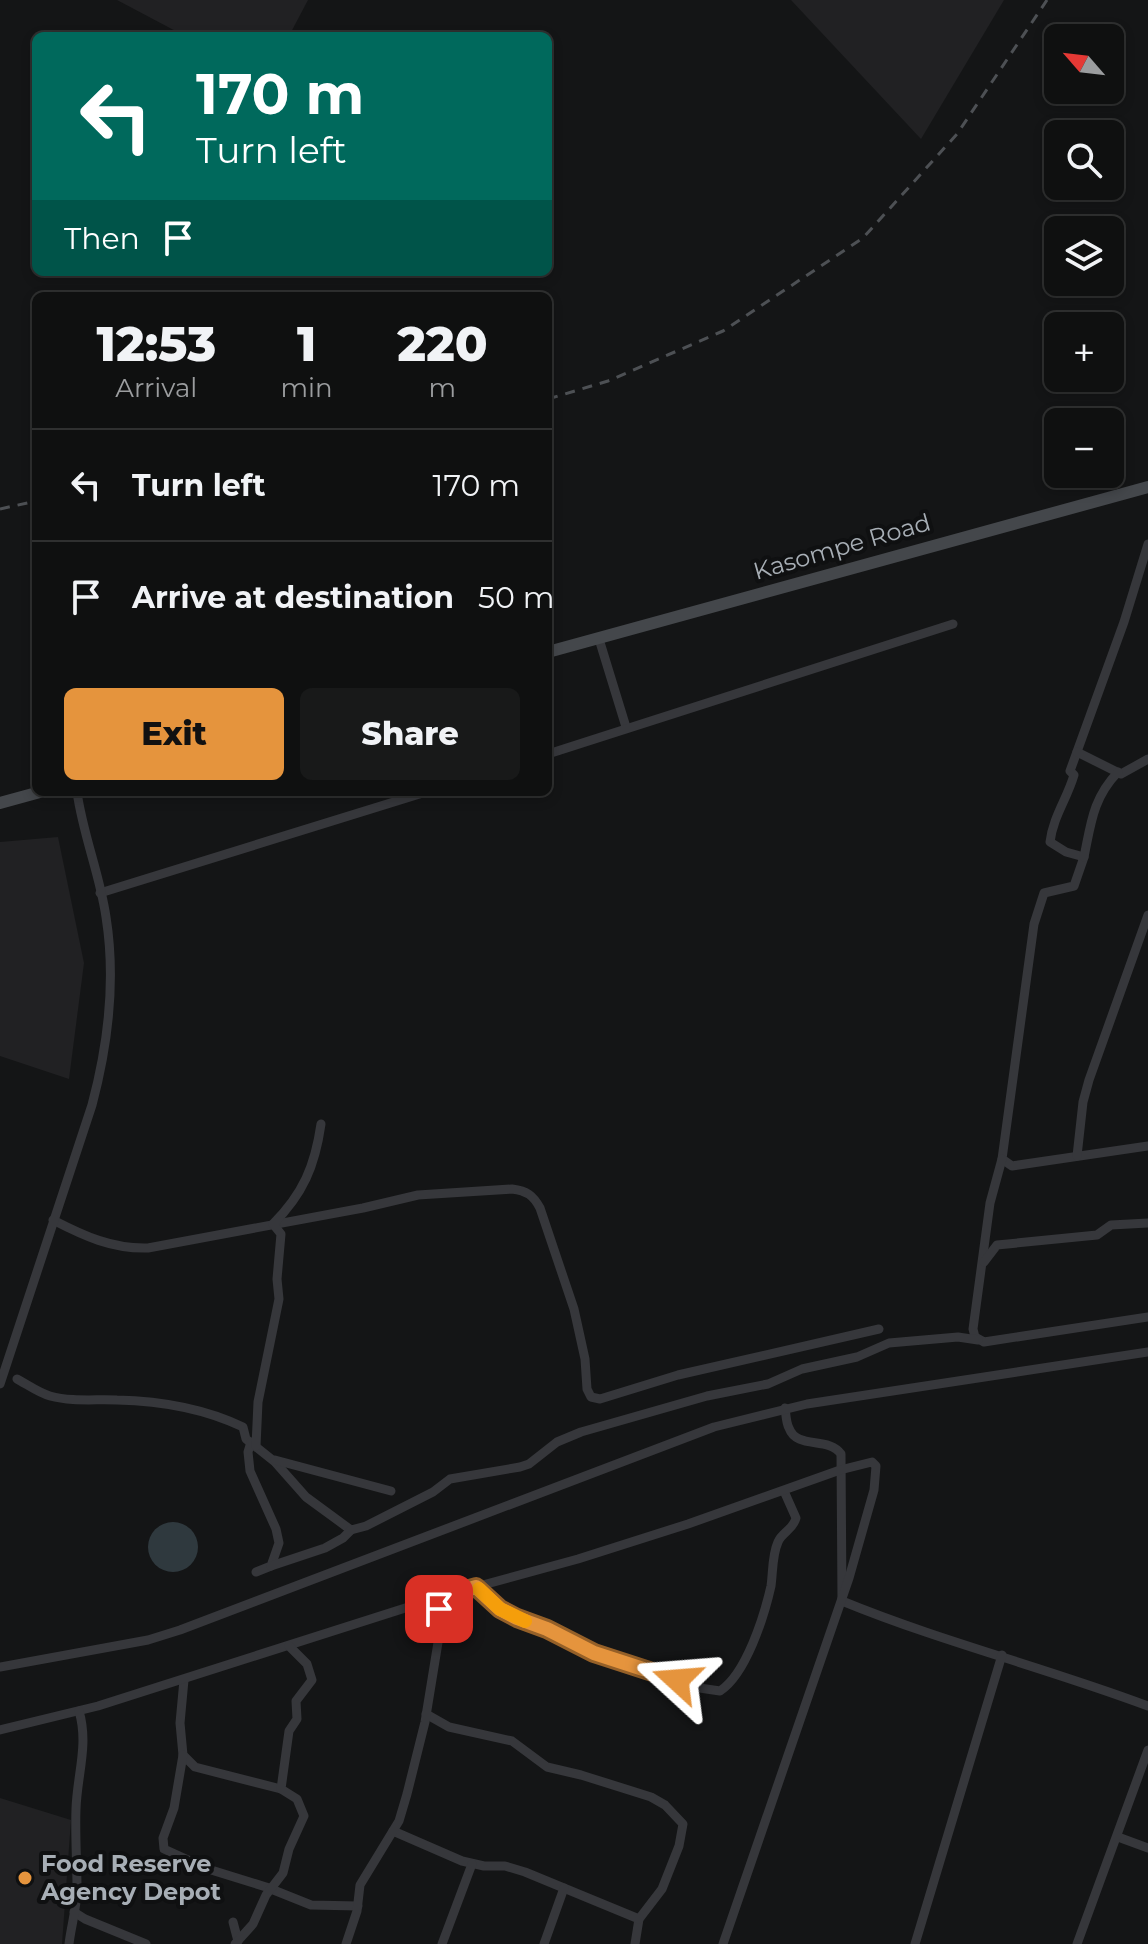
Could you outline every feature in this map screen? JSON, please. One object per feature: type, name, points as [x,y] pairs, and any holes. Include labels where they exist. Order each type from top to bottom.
[{"type":"street","name":"Kasompe Road","points":[[552,651],[1148,487]]},
{"type":"street","points":[[1084,857],[1066,852],[1050,842],[1056,816],[1071,787],[1074,775],[1070,771],[1088,716],[1124,622],[1148,544]]},
{"type":"street","points":[[552,753],[953,624]]},
{"type":"street","points":[[599,639],[626,727]]},
{"type":"street","points":[[1077,752],[1125,773],[1148,759]]},
{"type":"street","points":[[978,1340],[973,1329],[990,1203],[1002,1159],[1034,924],[1044,893],[1074,886],[1084,857],[1094,808],[1104,786],[1118,772]]},
{"type":"street","points":[[0,803],[32,794]]},
{"type":"street","points":[[0,1384],[92,1105],[102,1069],[109,1018],[106,916],[78,796]]},
{"type":"street","points":[[100,893],[413,796]]},
{"type":"street","points":[[1077,1156],[1081,1113],[1089,1080],[1148,915]]},
{"type":"street","points":[[273,1224],[302,1189],[317,1156],[321,1124]]},
{"type":"street","points":[[1002,1159],[1012,1166],[1144,1147],[1148,1137]]},
{"type":"street","points":[[53,1220],[93,1240],[124,1249],[148,1248],[418,1195],[512,1189],[534,1196],[574,1309],[585,1359],[587,1389],[591,1397],[600,1399],[678,1375],[879,1329]]},
{"type":"street","points":[[982,1265],[997,1245],[1097,1235],[1111,1225],[1148,1223]]},
{"type":"street","points":[[271,1566],[279,1543],[276,1529],[250,1471],[248,1452],[254,1444],[258,1402],[279,1299],[277,1279],[281,1234],[273,1224]]},
{"type":"street","points":[[256,1572],[325,1548],[351,1530],[366,1526],[425,1496],[450,1479],[529,1464],[557,1442],[581,1432],[707,1396],[768,1384],[802,1369],[857,1357],[889,1343],[958,1337],[984,1342],[1148,1317]]},
{"type":"street","points":[[0,1667],[148,1640],[180,1630],[714,1427],[785,1408],[1148,1352]]},
{"type":"street","points":[[17,1379],[48,1396],[161,1403],[198,1410],[243,1427],[246,1439],[272,1459],[306,1497],[351,1530]]},
{"type":"street","points":[[785,1408],[791,1433],[797,1438],[811,1443],[823,1442],[841,1454],[842,1601]]},
{"type":"street","points":[[272,1459],[391,1491]]},
{"type":"street","points":[[0,1730],[184,1680],[431,1600],[578,1559],[866,1461],[872,1462],[876,1466],[869,1511],[842,1601],[723,1944]]},
{"type":"street","points":[[476,1587],[508,1614],[594,1653],[693,1687],[720,1691],[731,1684],[749,1649],[769,1593],[778,1541],[794,1527],[796,1518],[784,1491]]},
{"type":"street","points":[[346,1944],[358,1906],[360,1885],[393,1831],[407,1794],[426,1714],[442,1618],[431,1600]]},
{"type":"street","points":[[842,1601],[941,1639],[1002,1655],[1148,1706]]},
{"type":"street","points":[[281,1789],[289,1731],[297,1719],[296,1701],[312,1680],[307,1664],[289,1646]]},
{"type":"street","points":[[915,1944],[1002,1655]]},
{"type":"street","points":[[184,1680],[180,1723],[183,1755],[174,1808],[163,1838],[164,1849],[208,1869],[311,1905],[358,1906]]},
{"type":"street","points":[[69,1944],[77,1891],[76,1809],[83,1762],[83,1725],[79,1711]]},
{"type":"street","points":[[426,1714],[449,1727],[512,1741],[547,1767],[651,1797],[677,1815],[683,1824],[679,1846],[662,1889],[639,1919],[635,1944]]},
{"type":"street","points":[[1077,1944],[1148,1750]]},
{"type":"street","points":[[183,1755],[195,1767],[281,1789],[297,1799],[304,1816],[289,1849],[283,1873],[253,1924],[237,1942]]},
{"type":"street","points":[[393,1831],[472,1864],[505,1866],[639,1919]]},
{"type":"street","points":[[1118,1837],[1148,1848]]},
{"type":"street","points":[[442,1944],[472,1864]]},
{"type":"street","points":[[544,1944],[564,1888]]},
{"type":"street","points":[[74,1912],[146,1944]]},
{"type":"street","points":[[233,1922],[237,1942]]},
{"type":"shaded area","points":[[117,0],[308,0],[291,32],[177,32]]},
{"type":"shaded area","points":[[791,0],[1004,0],[921,139]]},
{"type":"shaded area","points":[[58,837],[84,963],[69,1079],[0,1056],[0,842]]},
{"type":"shaded area","points":[[173,1522],[191,1529],[198,1547],[191,1565],[173,1572],[155,1565],[148,1547],[155,1529]]},
{"type":"shaded area","points":[[0,1798],[71,1820],[62,1944],[0,1944]]},
{"type":"railway","points":[[552,398],[608,381],[723,331],[863,238],[957,134],[1047,0]]},
{"type":"railway","points":[[0,509],[32,502]]},
{"type":"slow traffic","points":[[479,1589],[500,1609],[525,1621]]},
{"type":"place","name":"Food Reserve Agency Depot","points":[[25,1878]]},
{"type":"route","points":[[439,1609],[431,1600],[476,1587],[500,1609],[517,1618],[547,1629],[594,1653],[677,1680]]}]
